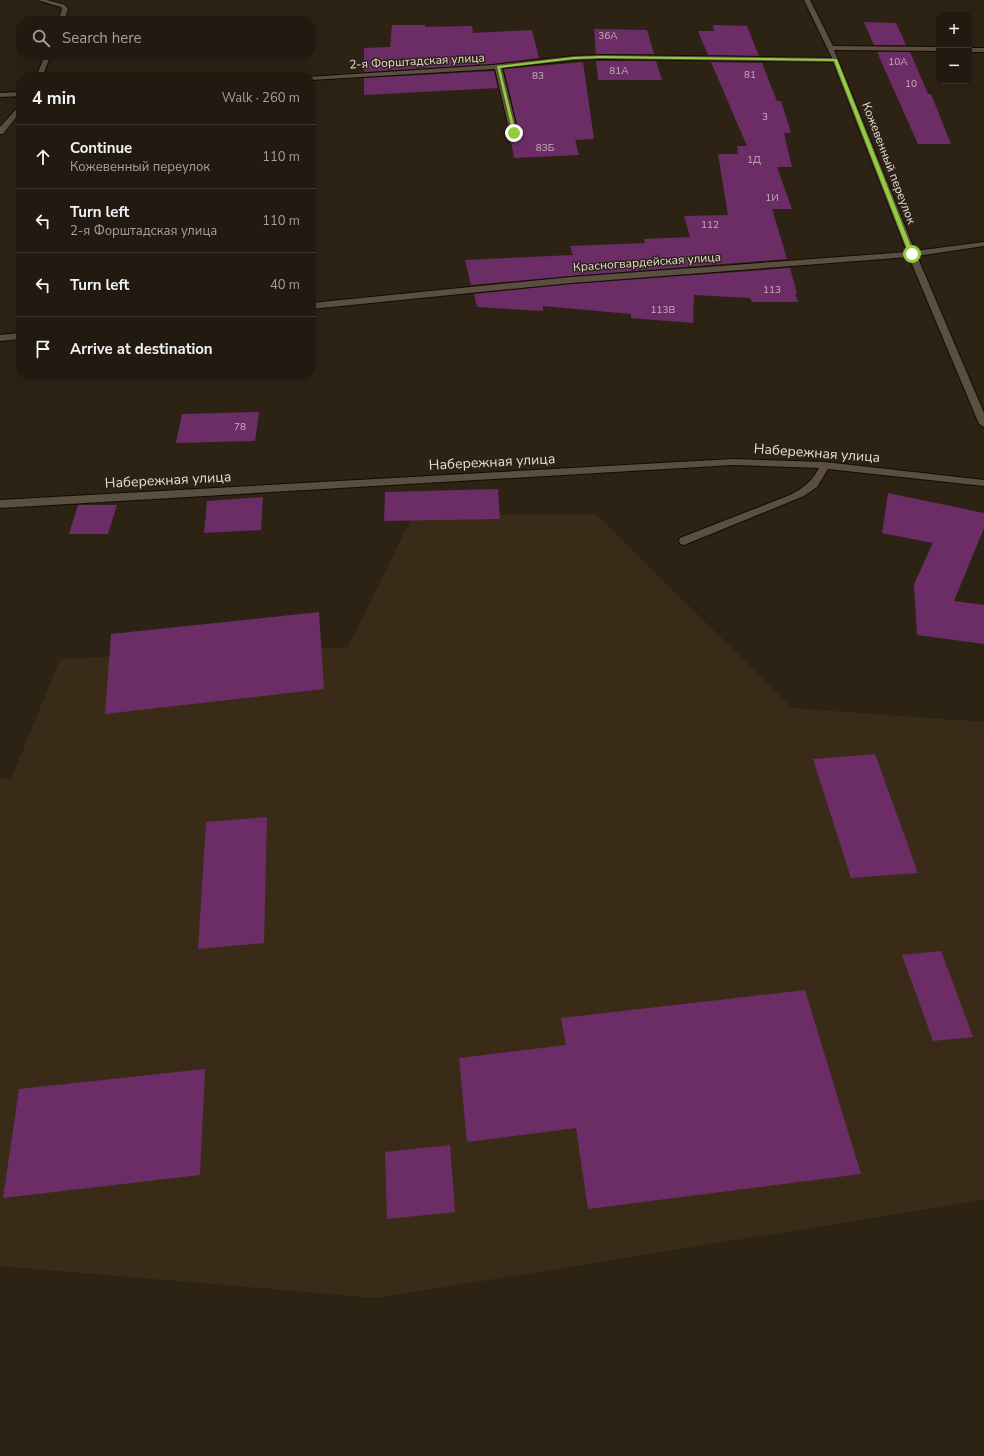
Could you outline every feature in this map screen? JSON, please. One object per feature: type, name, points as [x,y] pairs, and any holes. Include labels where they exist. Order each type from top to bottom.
[{"type":"street","points":[[40,0],[63,6],[65,9],[63,16]]},
{"type":"street","name":"Кожевенный переулок","points":[[807,0],[836,60],[912,254],[984,424]]},
{"type":"street","points":[[830,48],[936,49]]},
{"type":"street","points":[[972,50],[984,50]]},
{"type":"street","name":"2-я Форштадская улица","points":[[316,78],[498,67],[574,58],[601,57],[836,60]]},
{"type":"street","points":[[41,72],[46,60]]},
{"type":"street","points":[[498,67],[514,133]]},
{"type":"street","points":[[0,95],[16,94]]},
{"type":"street","points":[[0,132],[16,113]]},
{"type":"street","name":"Красногвардейская улица","points":[[316,306],[571,280],[912,254],[984,244]]},
{"type":"street","points":[[0,338],[16,336]]},
{"type":"street","name":"Набережная улица","points":[[0,504],[732,462],[825,465],[984,483]]},
{"type":"street","points":[[684,541],[809,490],[818,480],[825,465]]},
{"type":"shaded area","points":[[596,514],[792,708],[984,722],[984,1200],[376,1298],[0,1266],[0,779],[11,779],[60,659],[348,647],[413,515]]},
{"type":"building","points":[[864,22],[896,23],[906,45],[874,45]]},
{"type":"building","points":[[392,25],[425,25],[425,27],[472,26],[473,33],[532,30],[539,58],[493,64],[364,72],[364,48],[390,47]]},
{"type":"building","points":[[713,25],[747,26],[759,56],[708,55],[698,31],[714,31]]},
{"type":"building","points":[[594,29],[647,30],[654,54],[596,54]]},
{"type":"building","points":[[877,52],[910,52],[928,94],[931,94],[951,144],[918,144]]},
{"type":"building","points":[[596,61],[656,61],[662,80],[598,80]]},
{"type":"building","points":[[583,62],[594,139],[575,140],[579,155],[514,158],[510,135],[515,136],[519,133],[504,69]]},
{"type":"building","points":[[711,62],[762,63],[777,101],[781,101],[791,133],[784,133],[792,167],[777,167],[792,209],[772,209],[787,259],[471,285],[465,260],[573,255],[570,246],[645,243],[644,239],[690,237],[684,216],[728,215],[718,154],[738,154],[737,146],[747,146]]},
{"type":"building","points":[[494,71],[498,88],[364,95],[364,78]]},
{"type":"building","points":[[790,268],[798,302],[752,302],[750,298],[694,295],[693,323],[631,318],[631,314],[543,306],[543,311],[477,307],[474,294],[571,284]]},
{"type":"building","points":[[259,412],[255,441],[176,443],[182,414]]},
{"type":"building","points":[[498,489],[500,519],[384,521],[385,492]]},
{"type":"building","points":[[888,493],[984,513],[984,528],[954,601],[984,605],[984,644],[917,635],[914,584],[933,543],[882,533]]},
{"type":"building","points":[[263,497],[261,530],[204,533],[207,501]]},
{"type":"building","points":[[78,505],[117,505],[108,534],[69,534]]},
{"type":"building","points":[[319,612],[324,689],[105,714],[111,634]]},
{"type":"building","points":[[875,754],[918,873],[851,878],[813,759]]},
{"type":"building","points":[[267,817],[264,943],[198,949],[206,822]]},
{"type":"building","points":[[941,951],[973,1037],[933,1041],[902,955]]},
{"type":"building","points":[[805,990],[861,1174],[588,1209],[576,1128],[467,1142],[459,1058],[566,1045],[561,1018]]},
{"type":"building","points":[[205,1069],[200,1175],[3,1198],[19,1089]]},
{"type":"building","points":[[450,1145],[455,1212],[387,1219],[385,1152]]},
{"type":"route","points":[[514,133],[498,67],[574,58],[601,57],[836,60],[912,254]]}]
